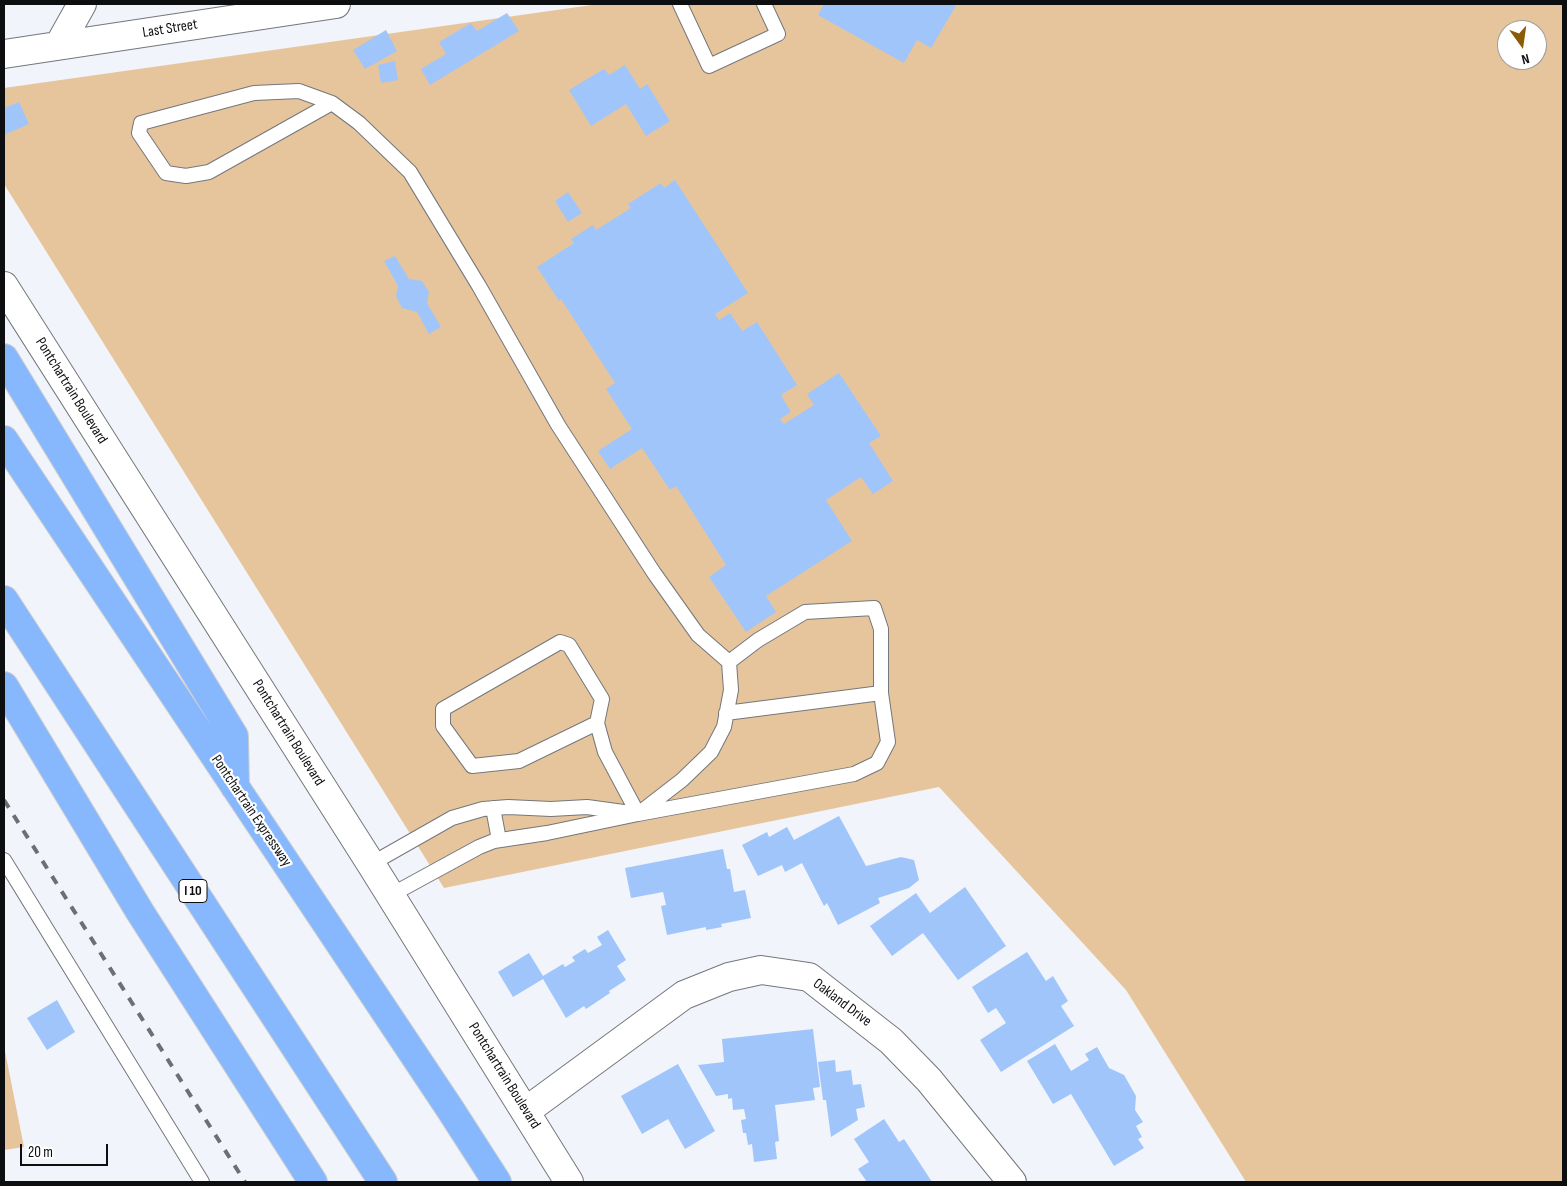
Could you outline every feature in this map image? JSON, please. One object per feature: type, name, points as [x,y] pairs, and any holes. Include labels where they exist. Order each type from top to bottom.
[{"type":"highway","points":[[4,358],[234,736],[235,787]]},
{"type":"highway","name":"Pontchartrain Expressway","points":[[4,440],[497,1182]]},
{"type":"highway","name":"I 10","points":[[4,600],[383,1182]]},
{"type":"highway","points":[[4,686],[140,912],[313,1182]]},
{"type":"street","points":[[60,46],[82,4]]},
{"type":"street","name":"Last Street","points":[[4,54],[336,4]]},
{"type":"street","name":"Pontchartrain Boulevard","points":[[4,286],[372,864],[569,1182]]},
{"type":"street","name":"Oakland Drive","points":[[526,1111],[684,995],[728,977],[761,970],[809,978],[891,1041],[929,1080],[1012,1182]]},
{"type":"lane","points":[[680,4],[709,66],[778,34],[764,4]]},
{"type":"lane","points":[[332,103],[209,172],[194,175],[186,176],[166,173],[139,133],[140,123],[254,93],[299,91],[332,103],[359,123],[410,172],[479,286],[558,425],[698,635],[729,662],[731,690],[724,726],[711,752],[682,780],[638,814],[587,807],[483,809],[452,818],[372,864]]},
{"type":"lane","points":[[391,895],[479,847],[499,840],[547,834],[638,814],[854,774],[877,763],[888,742],[881,693],[881,629],[874,608],[805,612],[758,640],[729,662]]},
{"type":"lane","points":[[597,724],[519,761],[472,766],[443,726],[443,709],[560,642],[569,645],[602,699],[597,724],[605,752],[638,814]]},
{"type":"lane","points":[[726,713],[881,693]]},
{"type":"lane","points":[[493,808],[499,840]]},
{"type":"lane","points":[[4,860],[202,1182]]},
{"type":"shaded area","points":[[599,4],[1563,4],[1563,1182],[1246,1182],[1126,990],[939,787],[444,888],[4,184],[4,88]]},
{"type":"shaded area","points":[[4,1046],[24,1147],[4,1150]]},
{"type":"building","points":[[824,4],[957,4],[931,48],[917,40],[904,63],[818,15]]},
{"type":"building","points":[[507,13],[519,31],[430,85],[421,69],[446,54],[439,42],[471,23],[477,31]]},
{"type":"building","points":[[386,30],[397,51],[365,69],[353,50]]},
{"type":"building","points":[[395,61],[398,80],[381,83],[378,65]]},
{"type":"building","points":[[625,65],[640,89],[647,84],[670,121],[646,136],[626,104],[591,126],[569,90],[604,69],[609,75]]},
{"type":"building","points":[[19,102],[29,124],[4,135],[4,108]]},
{"type":"building","points":[[675,180],[748,293],[715,314],[719,320],[730,313],[742,331],[757,322],[797,385],[781,395],[791,412],[780,419],[784,424],[814,405],[807,394],[839,373],[881,436],[869,443],[893,481],[873,494],[861,477],[826,500],[852,541],[766,596],[776,612],[746,632],[709,577],[726,565],[676,486],[670,490],[642,448],[610,469],[598,451],[632,429],[606,389],[615,383],[561,299],[559,301],[537,267],[574,243],[571,239],[593,225],[596,230],[631,208],[628,204],[661,183],[664,188]]},
{"type":"building","points":[[568,192],[582,213],[568,222],[555,201]]},
{"type":"building","points":[[395,256],[409,279],[422,281],[429,292],[427,303],[441,327],[429,334],[417,312],[402,308],[396,296],[398,286],[384,261]]},
{"type":"building","points":[[839,816],[866,866],[901,857],[914,860],[919,880],[909,888],[878,898],[880,903],[838,925],[827,903],[824,906],[802,863],[785,872],[782,865],[758,876],[742,845],[767,832],[769,837],[787,827],[794,840]]},
{"type":"building","points":[[723,849],[727,869],[730,869],[734,892],[745,890],[751,918],[721,924],[722,927],[706,930],[706,927],[667,935],[661,906],[666,905],[663,892],[631,898],[625,868]]},
{"type":"building","points":[[965,887],[1006,946],[958,980],[923,933],[892,956],[870,926],[916,893],[930,913]]},
{"type":"building","points":[[608,930],[626,960],[617,966],[626,980],[586,1009],[584,1006],[566,1018],[543,979],[513,997],[498,972],[529,953],[543,976],[563,964],[565,967],[575,961],[572,957],[585,949],[588,953],[602,945],[597,937]]},
{"type":"building","points":[[1027,952],[1046,981],[1053,976],[1068,1001],[1061,1006],[1074,1026],[1001,1072],[980,1040],[1006,1023],[996,1008],[988,1013],[972,987]]},
{"type":"building","points":[[57,1000],[75,1032],[47,1050],[27,1018]]},
{"type":"building","points":[[813,1029],[820,1087],[813,1088],[815,1100],[775,1105],[779,1141],[775,1142],[777,1159],[754,1162],[752,1144],[748,1145],[746,1133],[743,1133],[741,1120],[746,1119],[744,1109],[733,1110],[732,1098],[728,1099],[728,1094],[716,1096],[698,1065],[724,1062],[722,1039]]},
{"type":"building","points":[[1055,1044],[1071,1071],[1089,1060],[1085,1054],[1097,1047],[1109,1068],[1124,1075],[1136,1096],[1135,1110],[1143,1122],[1136,1126],[1142,1137],[1138,1139],[1144,1148],[1114,1166],[1071,1094],[1053,1104],[1027,1061]]},
{"type":"building","points":[[835,1060],[836,1072],[851,1070],[853,1085],[861,1084],[865,1107],[856,1109],[858,1120],[831,1137],[826,1100],[823,1100],[818,1062]]},
{"type":"building","points":[[678,1064],[715,1131],[685,1149],[668,1119],[642,1134],[621,1096]]},
{"type":"building","points":[[884,1119],[899,1142],[904,1139],[932,1182],[867,1182],[858,1169],[869,1162],[854,1139]]},
{"type":"railway","points":[[4,800],[245,1182]]}]
